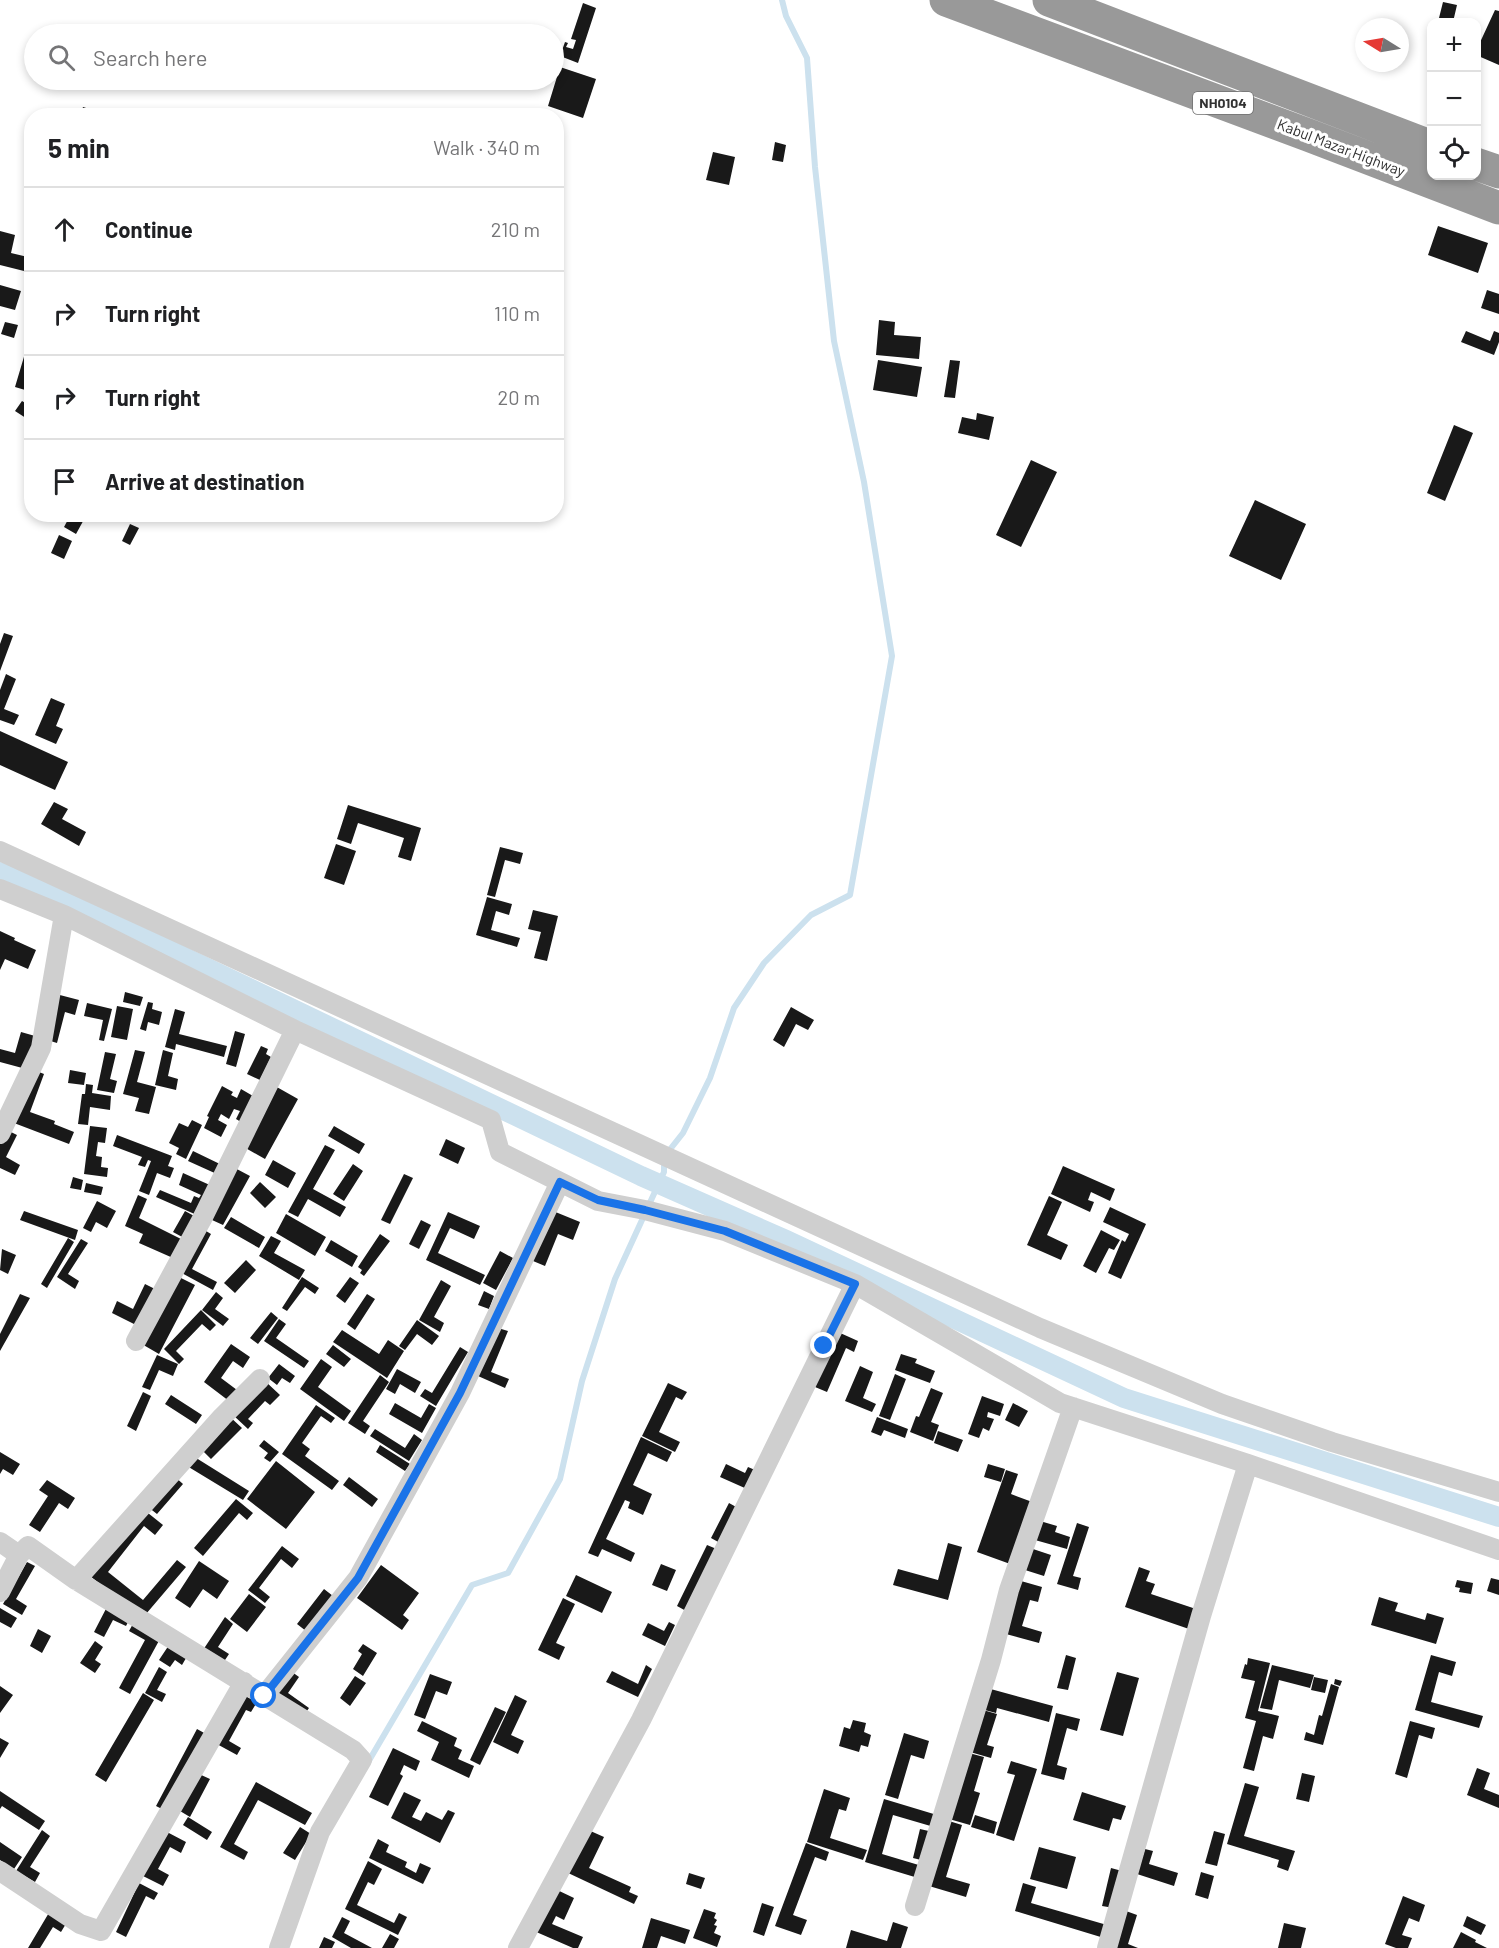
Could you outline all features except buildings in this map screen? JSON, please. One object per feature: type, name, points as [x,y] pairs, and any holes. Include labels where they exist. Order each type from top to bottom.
[{"type":"highway","name":"Kabul Mazar Highway","points":[[946,0],[1499,208]]},
{"type":"highway","name":"NH0104","points":[[1048,0],[1427,145]]},
{"type":"highway","points":[[1481,166],[1499,172]]},
{"type":"street","points":[[0,851],[1040,1328],[1222,1404],[1332,1442],[1499,1492]]},
{"type":"street","points":[[0,889],[64,915],[296,1030],[491,1120],[500,1152],[598,1200],[725,1231],[855,1284],[1060,1403],[1248,1464],[1499,1550]]},
{"type":"street","points":[[0,1134],[41,1048],[64,915]]},
{"type":"street","points":[[136,1341],[202,1219],[296,1030]]},
{"type":"street","points":[[264,1696],[358,1578],[460,1393],[560,1182]]},
{"type":"street","points":[[518,1948],[641,1720],[855,1284]]},
{"type":"street","points":[[76,1580],[201,1440],[260,1379]]},
{"type":"street","points":[[915,1906],[992,1660],[1009,1590],[1073,1407]]},
{"type":"street","points":[[1107,1948],[1201,1616],[1248,1464]]},
{"type":"street","points":[[0,1542],[19,1555]]},
{"type":"street","points":[[0,1592],[19,1555],[28,1546],[76,1580],[353,1750],[362,1760],[320,1832],[279,1948]]},
{"type":"street","points":[[0,1871],[80,1924],[102,1931],[244,1682]]},
{"type":"waterway","points":[[367,1764],[472,1585],[508,1573],[560,1479],[582,1381],[615,1279],[664,1172],[664,1157],[683,1133],[710,1078],[734,1008],[764,963],[811,915],[850,895],[892,656],[864,482],[834,341],[815,167],[807,58],[786,16],[782,0]]},
{"type":"waterway","points":[[0,872],[174,952],[641,1176],[786,1240],[1124,1398],[1499,1517]]},
{"type":"route","points":[[264,1696],[358,1578],[460,1393],[560,1182],[598,1200],[725,1231],[855,1284],[824,1346]]}]
